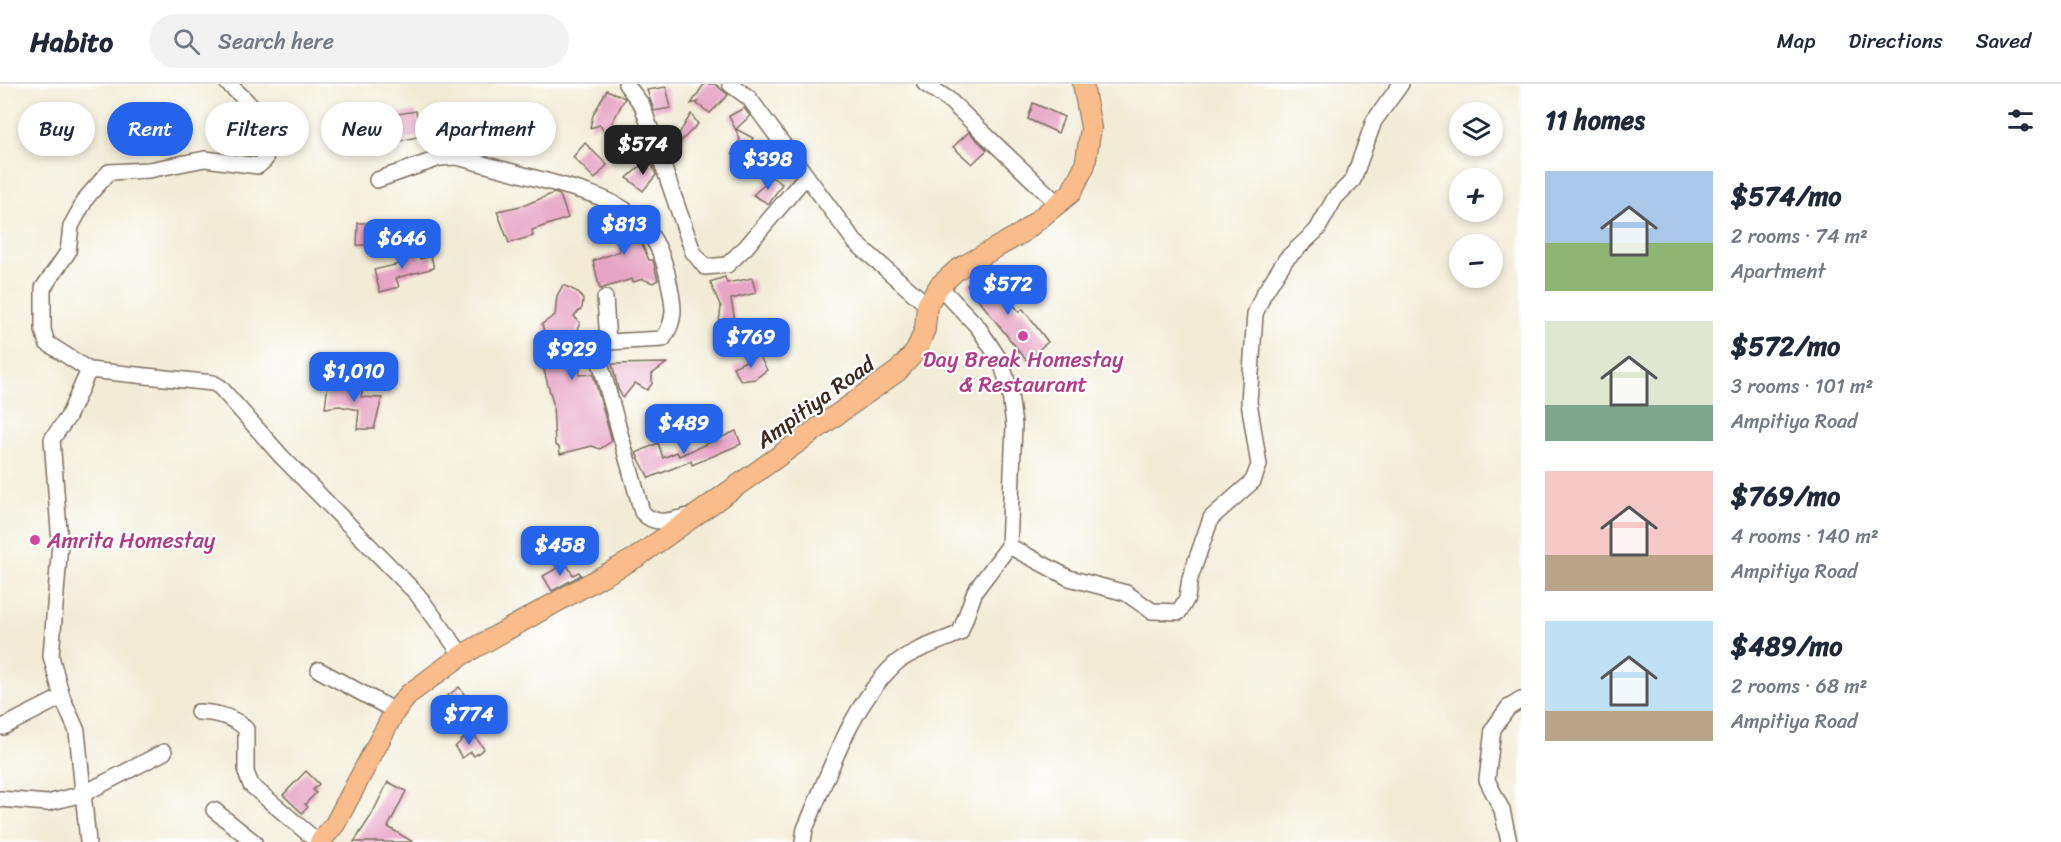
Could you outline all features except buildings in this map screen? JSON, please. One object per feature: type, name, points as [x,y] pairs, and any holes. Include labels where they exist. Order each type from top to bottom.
[{"type":"main road","name":"Ampitiya Road","points":[[319,842],[335,824],[395,711],[409,694],[462,655],[637,557],[898,371],[916,351],[925,329],[927,305],[939,286],[958,269],[1022,233],[1071,193],[1085,165],[1091,128],[1083,84]]},
{"type":"street","points":[[228,84],[243,96],[265,127],[265,160],[258,166],[205,159],[150,170],[109,172],[87,197],[70,226],[68,252],[43,288],[43,330],[47,343],[89,370],[213,383],[220,387],[282,457],[417,594],[462,655]]},
{"type":"street","points":[[626,84],[642,105],[693,252],[705,267],[727,265],[806,176]]},
{"type":"street","points":[[730,84],[749,98],[855,242],[927,305]]},
{"type":"street","points":[[925,84],[948,99],[1058,204]]},
{"type":"street","points":[[1009,546],[1069,578],[1126,593],[1152,611],[1179,612],[1187,598],[1190,578],[1210,518],[1253,481],[1259,465],[1249,402],[1254,314],[1263,294],[1287,259],[1317,230],[1335,198],[1353,180],[1374,122],[1401,84]]},
{"type":"street","points":[[377,180],[441,158],[457,157],[601,195],[624,207],[650,230],[665,262],[673,303],[673,324],[663,339],[608,342]]},
{"type":"street","points":[[803,842],[805,829],[844,741],[870,693],[896,663],[960,633],[975,591],[1009,546],[1014,425],[1009,387],[1001,362],[978,327],[939,286]]},
{"type":"street","points":[[605,298],[608,342],[602,350],[600,362],[642,512],[648,519],[659,523],[701,513]]},
{"type":"street","points":[[88,842],[78,731],[62,697],[51,656],[60,543],[52,439],[68,417],[89,370]]},
{"type":"street","points":[[319,670],[395,711]]},
{"type":"street","points":[[3,727],[62,697]]},
{"type":"street","points":[[1509,842],[1502,810],[1487,780],[1493,729],[1508,708],[1521,700]]},
{"type":"street","points":[[198,712],[214,713],[230,718],[246,729],[247,779],[319,842]]},
{"type":"street","points":[[0,799],[47,803],[83,794],[164,752]]},
{"type":"street","points":[[214,810],[254,842]]},
{"type":"place","name":"Day Break Homestay & Restaurant","points":[[1023,336]]},
{"type":"place","name":"Amrita Homestay","points":[[35,540]]}]
